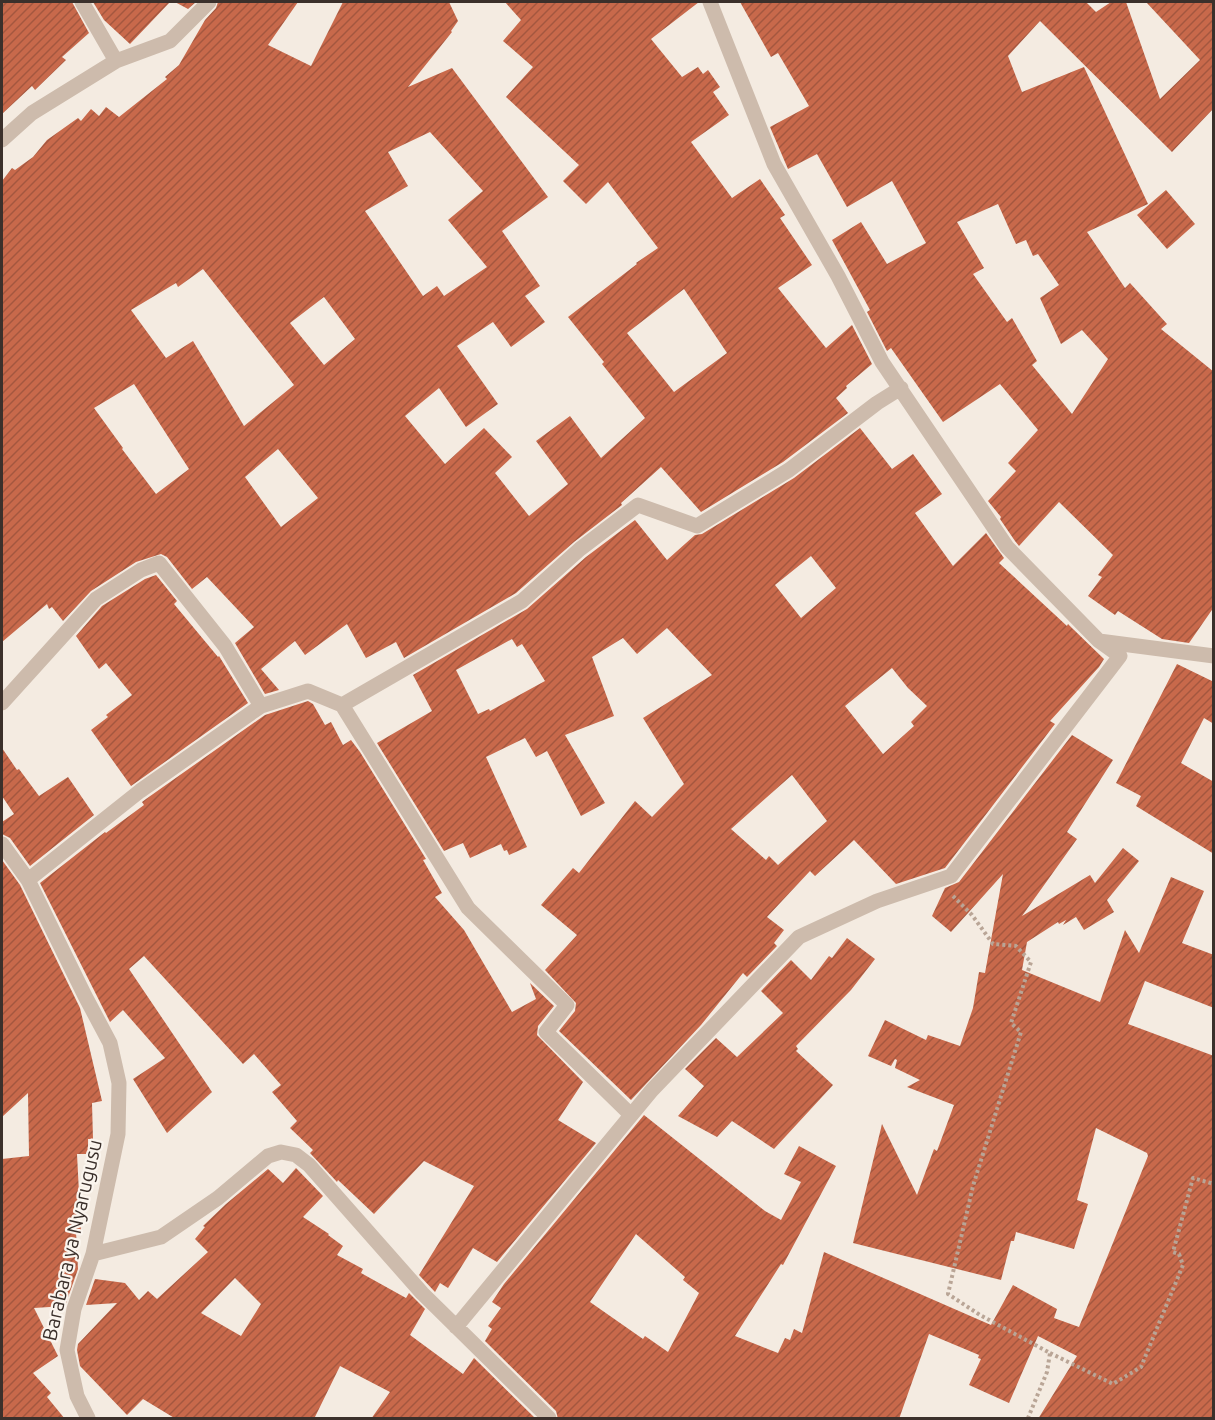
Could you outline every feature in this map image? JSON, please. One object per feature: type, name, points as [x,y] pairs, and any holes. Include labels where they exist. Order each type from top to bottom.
[{"type":"street","points":[[82,2],[116,61]]},
{"type":"street","points":[[2,140],[32,113],[116,61],[170,41],[209,2]]},
{"type":"street","points":[[456,1327],[652,1090],[799,937],[877,902],[951,876],[1120,656],[1099,641],[1007,547],[882,362],[838,276],[774,164],[710,2]]},
{"type":"street","points":[[342,705],[522,601],[580,549],[638,505],[697,526],[789,470],[877,403],[901,388]]},
{"type":"street","points":[[2,703],[96,599],[141,570],[159,563],[225,646],[261,706]]},
{"type":"street","points":[[1099,641],[1214,656]]},
{"type":"street","points":[[28,880],[140,791],[261,706],[308,691],[342,705],[468,908],[567,1005],[546,1032],[631,1115]]},
{"type":"street","name":"Barabara ya Nyarugusu","points":[[2,844],[28,880],[110,1043],[118,1083],[118,1134],[93,1254],[74,1309],[67,1350],[77,1396],[88,1419]]},
{"type":"street","points":[[93,1254],[160,1237],[218,1198],[268,1156],[281,1152],[296,1155],[309,1165],[422,1293],[549,1419]]},
{"type":"path","points":[[939,881],[972,915],[993,945],[1016,946],[1031,962],[1011,1023],[1020,1032],[974,1186],[948,1294],[980,1315],[1113,1384],[1141,1366],[1183,1265],[1179,1254],[1173,1252],[1193,1178],[1214,1184]]},
{"type":"path","points":[[1028,1419],[1047,1372],[1050,1353]]},
{"type":"building","points":[[2,2],[72,2],[89,33],[62,57],[66,60],[35,90],[32,86],[2,114]]},
{"type":"building","points":[[93,2],[170,2],[130,44],[104,20]]},
{"type":"building","points":[[175,2],[196,2],[188,9]]},
{"type":"building","points":[[218,2],[298,2],[268,45],[311,66],[343,2],[449,2],[458,21],[452,32],[408,87],[452,68],[548,197],[502,231],[540,286],[525,296],[545,322],[511,347],[493,322],[457,346],[498,404],[466,427],[439,388],[405,416],[445,464],[484,428],[512,457],[495,473],[529,516],[568,484],[536,441],[570,416],[601,458],[645,418],[568,317],[658,248],[608,182],[586,204],[563,181],[579,165],[506,97],[533,67],[503,41],[521,20],[505,2],[699,2],[651,39],[682,77],[698,67],[703,74],[708,70],[720,87],[713,92],[729,115],[691,142],[732,198],[760,179],[785,215],[780,218],[812,265],[778,288],[826,348],[852,325],[872,364],[846,386],[847,388],[836,398],[848,413],[783,462],[701,512],[661,467],[621,503],[622,505],[574,542],[516,593],[404,658],[396,642],[366,658],[347,624],[305,655],[295,641],[261,669],[279,690],[265,694],[235,643],[254,627],[207,577],[192,589],[167,557],[161,554],[136,562],[91,591],[63,621],[52,607],[49,609],[47,604],[2,642],[2,181],[12,168],[15,170],[33,157],[47,140],[78,118],[81,121],[91,109],[99,116],[106,107],[119,117],[167,79],[165,77],[179,65],[205,20],[216,8]],"holes":[[[430,132],[483,191],[448,220],[487,267],[444,296],[437,286],[423,296],[365,211],[408,186],[388,152]],[[203,269],[294,385],[244,426],[193,341],[166,358],[131,310],[176,283],[178,287]],[[684,289],[727,353],[674,392],[627,333]],[[324,297],[355,339],[324,365],[290,323]],[[134,384],[189,469],[156,494],[94,408]],[[278,449],[318,498],[281,527],[245,477]]]},
{"type":"building","points":[[740,2],[1086,2],[1096,12],[1111,2],[1126,2],[1160,99],[1200,60],[1146,2],[1214,2],[1214,108],[1172,152],[1040,21],[1008,56],[1022,92],[1084,67],[1148,204],[1087,232],[1125,288],[1130,283],[1167,324],[1161,329],[1214,372],[1214,607],[1189,643],[1162,639],[1118,611],[1115,615],[1088,596],[1102,577],[1098,575],[1113,555],[1059,502],[1019,546],[1015,541],[1000,519],[1001,517],[988,501],[1016,471],[1008,463],[1038,430],[1000,384],[943,422],[891,348],[887,351],[867,312],[870,310],[832,240],[861,222],[887,264],[926,243],[892,181],[847,207],[817,154],[788,169],[770,127],[809,106],[778,53],[771,57]],"holes":[[[998,204],[1016,244],[1026,240],[1033,256],[1038,254],[1059,285],[1040,298],[1061,344],[1082,330],[1108,359],[1072,414],[1032,365],[1037,361],[1012,318],[1007,322],[973,274],[984,268],[957,222]]]},
{"type":"building","points":[[1166,190],[1195,224],[1167,249],[1137,215]]},
{"type":"building","points":[[860,428],[892,469],[913,454],[942,494],[915,513],[953,566],[986,533],[1004,558],[999,563],[1104,659],[1050,721],[1055,724],[945,868],[896,884],[854,840],[815,876],[810,871],[767,917],[784,930],[774,943],[777,946],[747,977],[743,973],[701,1025],[631,1100],[559,1031],[575,1011],[576,1003],[545,970],[577,935],[541,905],[573,868],[579,873],[635,801],[652,817],[684,784],[643,718],[712,675],[667,628],[637,654],[623,638],[592,657],[614,716],[565,735],[605,803],[581,816],[547,751],[536,757],[525,738],[486,757],[527,847],[509,855],[501,844],[470,858],[463,843],[444,851],[377,743],[432,711],[413,675],[527,609],[586,557],[635,520],[667,560],[695,535],[702,534],[794,478]],"holes":[[[811,556],[836,588],[801,618],[775,585]],[[512,639],[517,647],[522,644],[545,681],[490,711],[489,709],[478,714],[456,670]],[[892,668],[927,706],[911,722],[914,726],[883,754],[845,706]],[[792,775],[827,821],[778,865],[769,856],[766,860],[731,829]]]},
{"type":"building","points":[[156,575],[177,601],[174,604],[219,656],[248,703],[131,786],[91,730],[132,695],[106,663],[99,669],[76,636],[102,606],[145,579]]},
{"type":"building","points":[[1177,664],[1214,682],[1214,724],[1204,718],[1181,763],[1214,782],[1214,854],[1136,806],[1141,796],[1116,783]]},
{"type":"building","points":[[308,701],[313,704],[325,725],[331,722],[343,745],[351,740],[360,752],[426,859],[423,860],[442,893],[435,897],[464,930],[512,1012],[536,999],[530,983],[554,1006],[538,1026],[537,1035],[583,1082],[558,1120],[596,1143],[497,1262],[473,1248],[448,1288],[440,1283],[435,1292],[419,1275],[474,1186],[424,1161],[374,1214],[338,1180],[337,1182],[310,1153],[313,1150],[290,1128],[297,1121],[272,1092],[281,1085],[254,1054],[243,1064],[144,956],[129,969],[212,1092],[167,1133],[133,1079],[165,1058],[123,1010],[110,1022],[40,883],[105,832],[144,805],[142,802],[146,799],[265,715]]},
{"type":"building","points":[[1072,735],[1113,760],[1067,832],[1077,839],[1022,916],[1090,875],[1095,883],[1123,848],[1139,861],[1107,900],[1114,912],[1084,930],[1076,917],[1063,925],[1066,920],[1059,924],[1058,922],[1027,942],[1022,970],[1100,1002],[1125,930],[1139,953],[1171,877],[1204,891],[1182,943],[1214,955],[1214,1008],[1145,981],[1128,1024],[1214,1056],[1214,1419],[1038,1419],[1077,1356],[1038,1336],[1009,1403],[969,1385],[981,1359],[978,1358],[979,1355],[929,1334],[899,1419],[558,1419],[556,1411],[485,1341],[492,1329],[488,1326],[501,1308],[492,1302],[504,1284],[644,1115],[765,1211],[781,1220],[801,1182],[784,1174],[799,1146],[836,1166],[783,1265],[781,1264],[735,1336],[778,1353],[785,1338],[790,1340],[794,1329],[802,1333],[824,1252],[991,1325],[1013,1285],[1057,1309],[1054,1318],[1079,1327],[1148,1156],[1147,1153],[1096,1128],[1077,1200],[1088,1204],[1074,1249],[1016,1232],[1014,1241],[1011,1241],[1001,1280],[853,1243],[882,1124],[917,1195],[954,1105],[907,1087],[920,1080],[895,1068],[897,1060],[895,1059],[891,1066],[868,1056],[885,1020],[926,1040],[928,1035],[960,1046],[973,1008],[979,972],[985,973],[1003,874],[951,932],[932,916],[945,888],[959,882]],"holes":[[[636,1234],[685,1277],[683,1280],[699,1293],[668,1352],[645,1336],[643,1339],[590,1302]]]},
{"type":"building","points":[[2,748],[39,796],[68,777],[94,815],[30,866],[10,838],[2,834],[2,822],[14,814],[2,796]]},
{"type":"building","points":[[2,860],[20,885],[80,1008],[102,1101],[92,1103],[93,1139],[88,1139],[88,1154],[77,1154],[81,1232],[76,1232],[78,1269],[65,1306],[34,1308],[58,1356],[33,1373],[51,1393],[47,1397],[65,1419],[2,1419],[2,1159],[29,1156],[28,1093],[2,1117]]},
{"type":"building","points":[[847,938],[875,959],[851,990],[796,1046],[798,1049],[796,1051],[833,1085],[774,1149],[732,1121],[717,1137],[678,1116],[704,1086],[685,1069],[716,1038],[737,1057],[783,1013],[761,991],[791,960],[811,980],[829,956],[832,958]]},
{"type":"building","points":[[296,1168],[323,1196],[303,1217],[343,1246],[337,1255],[363,1269],[361,1273],[406,1298],[409,1293],[425,1309],[410,1335],[463,1374],[474,1358],[536,1419],[371,1419],[390,1392],[340,1366],[314,1419],[176,1419],[143,1399],[127,1415],[80,1366],[78,1344],[117,1303],[86,1305],[95,1279],[125,1283],[139,1300],[148,1291],[157,1299],[208,1252],[195,1239],[205,1227],[203,1226],[226,1204],[268,1169],[283,1183]],"holes":[[[235,1278],[261,1304],[241,1336],[201,1313]]]}]
